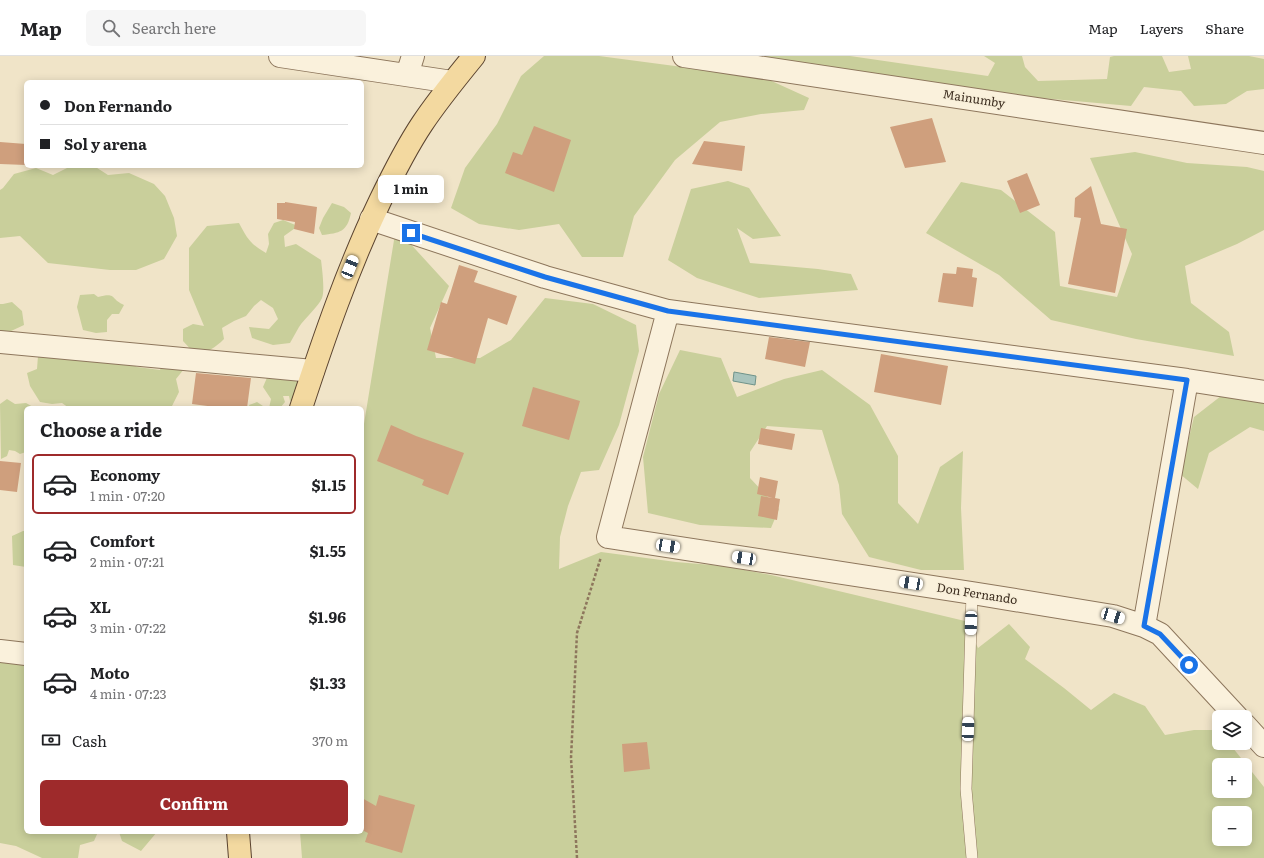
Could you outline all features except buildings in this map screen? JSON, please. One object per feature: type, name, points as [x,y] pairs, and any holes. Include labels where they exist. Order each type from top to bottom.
[{"type":"main road","points":[[302,406],[339,295],[371,220],[396,169],[422,124],[452,82],[474,56]]},
{"type":"main road","points":[[238,834],[240,858]]},
{"type":"street","points":[[280,56],[410,66],[452,82]]},
{"type":"street","name":"Mainumby","points":[[684,56],[1264,143]]},
{"type":"street","points":[[371,220],[545,277],[668,311],[1187,380],[1264,392]]},
{"type":"street","points":[[608,537],[668,311]]},
{"type":"street","points":[[0,342],[313,371]]},
{"type":"street","points":[[1144,626],[1187,380]]},
{"type":"street","name":"Don Fernando","points":[[608,537],[1113,616],[1144,626],[1160,634],[1231,710]]},
{"type":"street","points":[[0,651],[24,654]]},
{"type":"street","points":[[1252,733],[1264,746]]},
{"type":"lane","points":[[972,593],[966,789],[972,858]]},
{"type":"path","points":[[577,858],[571,758],[577,633],[608,537]]},
{"type":"green space","points":[[544,56],[599,56],[765,78],[809,98],[804,110],[761,114],[720,122],[675,160],[634,216],[623,257],[582,257],[559,224],[519,230],[479,224],[451,208],[465,168],[497,124],[521,76]]},
{"type":"green space","points":[[759,56],[850,56],[988,76],[995,63],[984,56],[1022,56],[1025,67],[1038,81],[1107,79],[1110,57],[1114,56],[1162,56],[1169,72],[1191,69],[1188,56],[1249,56],[1264,59],[1264,89],[1247,91],[1226,104],[1194,106],[1181,91],[1144,87],[1131,106],[1041,98]]},
{"type":"green space","points":[[1135,152],[1187,163],[1247,167],[1264,171],[1264,230],[1237,244],[1185,266],[1191,303],[1229,332],[1234,356],[1136,339],[1051,320],[999,275],[926,233],[961,182],[1001,190],[1055,232],[1060,286],[1117,297],[1132,254],[1090,158]]},
{"type":"green space","points":[[36,168],[53,175],[67,168],[97,168],[108,175],[129,173],[154,184],[165,196],[174,218],[177,236],[164,259],[136,270],[110,270],[48,263],[20,236],[0,238],[0,190],[14,174]]},
{"type":"green space","points":[[728,181],[749,188],[781,236],[753,239],[737,228],[750,263],[818,269],[851,274],[858,290],[759,298],[697,278],[668,260],[691,189]]},
{"type":"green space","points":[[332,203],[344,207],[351,213],[345,228],[338,232],[322,235],[319,228]]},
{"type":"green space","points":[[283,220],[298,226],[284,236],[285,247],[296,244],[321,260],[323,295],[315,309],[301,324],[290,343],[273,345],[252,338],[249,327],[269,329],[278,319],[273,308],[261,300],[246,316],[222,328],[224,339],[218,345],[208,351],[195,354],[183,341],[183,329],[193,324],[204,326],[189,290],[189,248],[207,226],[239,223],[244,233],[256,247],[266,253],[269,244],[268,234],[274,223]]},
{"type":"green space","points":[[396,228],[449,286],[430,328],[436,358],[480,358],[511,340],[545,298],[593,304],[636,325],[639,351],[619,425],[599,470],[581,472],[568,506],[560,537],[559,569],[601,552],[676,562],[724,566],[771,575],[965,621],[978,648],[1009,624],[1030,647],[1025,659],[1091,710],[1114,693],[1145,706],[1165,735],[1194,730],[1212,730],[1212,750],[1235,750],[1241,758],[1212,758],[1212,798],[1252,798],[1252,772],[1264,787],[1264,858],[302,858],[300,834],[364,834],[364,424]]},
{"type":"green space","points":[[94,294],[98,297],[108,295],[111,296],[124,305],[119,314],[112,314],[107,320],[107,332],[96,333],[83,330],[77,307],[80,295]]},
{"type":"green space","points":[[12,302],[22,311],[24,325],[9,332],[0,331],[0,304]]},
{"type":"green space","points":[[680,350],[721,358],[737,397],[784,379],[822,370],[870,405],[898,456],[898,503],[918,524],[940,467],[963,451],[961,508],[964,570],[921,570],[869,557],[842,514],[839,485],[822,430],[767,426],[750,452],[750,478],[779,509],[771,528],[700,525],[648,513],[643,457],[659,394]]},
{"type":"green space","points":[[52,353],[122,358],[137,367],[160,370],[162,364],[184,369],[176,379],[179,392],[172,406],[66,406],[62,403],[52,404],[40,402],[30,386],[27,373],[37,369],[38,356],[50,358]]},
{"type":"green space","points":[[305,366],[301,394],[290,401],[289,396],[283,396],[285,402],[282,406],[269,406],[271,399],[263,387],[269,373]]},
{"type":"green space","points":[[1221,396],[1264,403],[1264,431],[1250,427],[1209,453],[1198,489],[1180,474],[1194,417]]},
{"type":"green space","points":[[7,399],[15,404],[26,403],[31,406],[24,406],[24,453],[20,454],[9,450],[7,456],[1,459],[0,404]]},
{"type":"green space","points":[[257,402],[263,406],[249,406]]},
{"type":"green space","points":[[24,531],[24,567],[13,565],[12,536]]},
{"type":"green space","points":[[0,662],[24,662],[24,834],[97,834],[94,841],[80,845],[78,858],[42,858],[16,846],[0,843]]},
{"type":"green space","points":[[120,834],[155,834],[141,851],[122,841]]},
{"type":"water","points":[[734,372],[756,376],[755,385],[733,381]]},
{"type":"route","points":[[411,233],[545,277],[668,311],[1187,380],[1144,626],[1160,634],[1189,665]]}]
